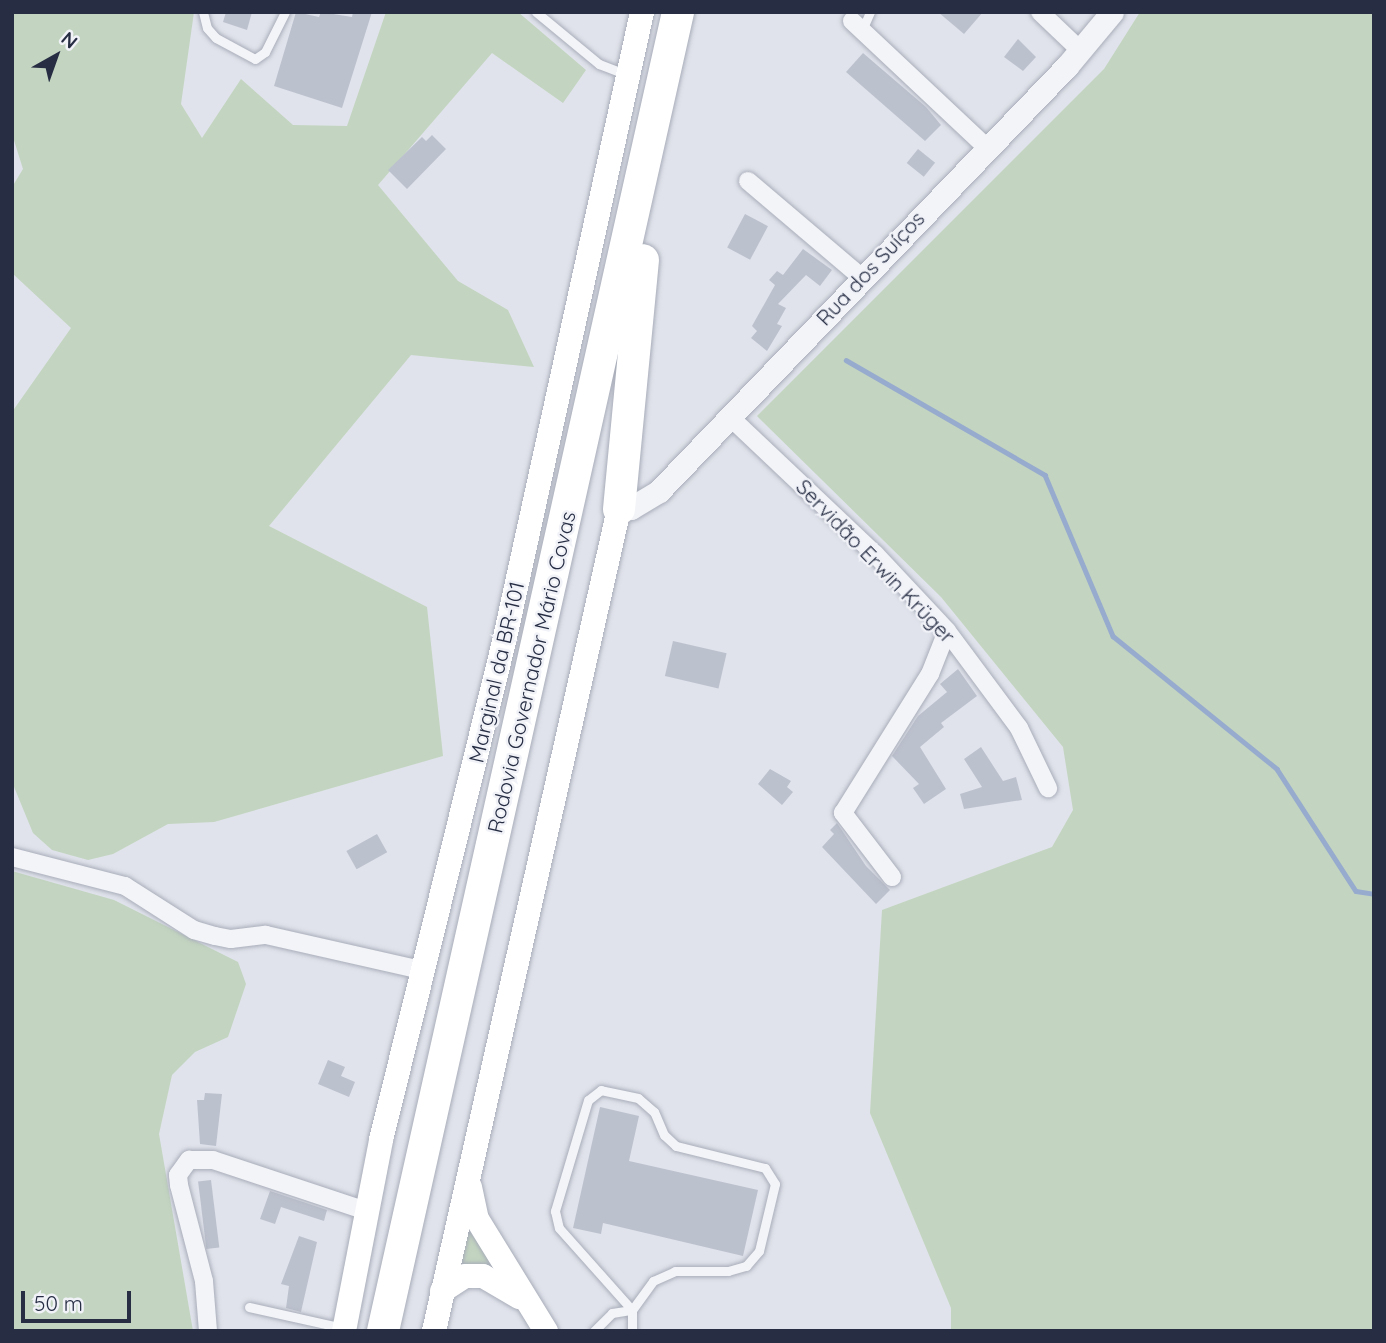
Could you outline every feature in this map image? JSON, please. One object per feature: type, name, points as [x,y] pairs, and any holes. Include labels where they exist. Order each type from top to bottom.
[{"type":"highway","name":"Rodovia Governador Mário Covas","points":[[383,1331],[678,12]]},
{"type":"highway","name":"Rodovia Governador Mário Covas","points":[[404,1331],[698,12]]},
{"type":"highway","points":[[619,509],[643,260]]},
{"type":"main road","name":"Marginal da BR-101","points":[[344,1329],[366,1211],[421,971],[504,642],[642,12]]},
{"type":"main road","points":[[433,1331],[619,509]]},
{"type":"main road","points":[[468,1182],[477,1219],[522,1300],[545,1331]]},
{"type":"main road","points":[[442,1291],[465,1276],[483,1276],[522,1300]]},
{"type":"street","points":[[1040,12],[1081,51]]},
{"type":"street","name":"Rua dos Suíços","points":[[619,509],[631,508],[659,491],[731,418],[861,277],[1081,51],[1112,12]]},
{"type":"street","points":[[857,25],[986,147]]},
{"type":"street","points":[[748,181],[861,277]]},
{"type":"street","name":"Servidão Erwin Krüger","points":[[731,418],[875,554],[947,631],[1005,705],[1048,789]]},
{"type":"street","points":[[892,877],[843,813],[930,674],[947,631]]},
{"type":"street","points":[[12,857],[125,886],[194,930],[215,936],[231,939],[266,935],[421,971]]},
{"type":"street","points":[[208,1331],[204,1281],[179,1185],[178,1175],[189,1160],[224,1163],[366,1211]]},
{"type":"lane","points":[[203,12],[206,28],[216,37],[255,59],[265,52],[285,12]]},
{"type":"lane","points":[[536,12],[599,64],[628,76]]},
{"type":"lane","points":[[857,25],[870,12]]},
{"type":"lane","points":[[632,1310],[559,1228],[555,1211],[588,1100],[601,1090],[638,1098],[654,1112],[664,1135],[677,1146],[765,1168],[775,1184],[759,1251],[746,1266],[728,1271],[675,1271],[653,1281],[632,1310],[632,1331]]},
{"type":"lane","points":[[249,1307],[306,1318],[344,1329]]},
{"type":"lane","points":[[594,1331],[612,1313],[632,1310]]},
{"type":"lane","points":[[302,1331],[306,1318]]},
{"type":"green space","points":[[12,12],[194,12],[181,104],[202,138],[241,79],[293,125],[347,126],[386,12],[518,12],[586,70],[563,103],[492,53],[378,185],[458,281],[508,310],[534,367],[411,355],[269,526],[427,607],[443,756],[214,822],[168,824],[113,854],[88,860],[52,850],[33,833],[12,782],[12,412],[71,328],[12,273],[12,187],[23,169],[12,134]]},
{"type":"green space","points":[[1140,12],[1374,12],[1374,1331],[951,1331],[951,1308],[870,1113],[882,910],[1052,847],[1073,810],[1063,747],[941,597],[757,416],[1104,69]]},
{"type":"green space","points":[[12,871],[114,900],[238,962],[246,984],[228,1037],[195,1052],[172,1075],[159,1134],[193,1331],[12,1331]]},
{"type":"green space","points":[[463,1222],[504,1279],[458,1269]]},
{"type":"building","points":[[226,12],[252,12],[247,30],[223,22]]},
{"type":"building","points":[[296,12],[319,17],[321,12],[352,17],[353,12],[372,12],[342,108],[274,86]]},
{"type":"building","points":[[938,12],[983,12],[964,34]]},
{"type":"building","points":[[1018,39],[1036,57],[1023,71],[1004,57]]},
{"type":"building","points":[[863,53],[926,107],[941,125],[925,141],[846,72]]},
{"type":"building","points":[[432,135],[446,149],[407,189],[388,170],[422,137],[426,141]]},
{"type":"building","points":[[918,149],[935,163],[924,177],[907,163]]},
{"type":"building","points":[[745,214],[768,226],[750,260],[727,248]]},
{"type":"building","points":[[803,249],[832,270],[820,286],[806,275],[778,304],[786,308],[777,324],[782,326],[767,351],[751,338],[757,331],[752,326],[775,285],[769,280],[777,271],[783,275]]},
{"type":"building","points":[[673,641],[727,653],[718,688],[665,676]]},
{"type":"building","points":[[958,669],[977,696],[941,723],[944,727],[920,747],[946,789],[924,804],[913,788],[919,784],[892,756],[918,716],[947,692],[940,684]]},
{"type":"building","points":[[981,747],[1003,781],[1016,777],[1022,800],[964,809],[960,794],[982,787],[964,759]]},
{"type":"building","points":[[770,769],[791,781],[787,787],[793,792],[782,805],[758,784]]},
{"type":"building","points":[[837,823],[866,866],[890,890],[876,904],[822,847],[834,834],[830,830]]},
{"type":"building","points":[[377,834],[387,852],[357,869],[346,851]]},
{"type":"building","points":[[328,1060],[345,1067],[341,1076],[355,1082],[349,1097],[318,1084]]},
{"type":"building","points":[[205,1093],[222,1094],[216,1146],[200,1144],[197,1100],[204,1100]]},
{"type":"building","points":[[600,1107],[639,1116],[629,1161],[758,1190],[743,1256],[603,1223],[601,1234],[573,1228]]},
{"type":"building","points":[[211,1180],[219,1247],[206,1249],[198,1182]]},
{"type":"building","points":[[270,1191],[327,1210],[324,1221],[281,1207],[275,1224],[260,1219]]},
{"type":"building","points":[[299,1236],[317,1242],[301,1312],[286,1308],[289,1286],[281,1284]]},
{"type":"waterway","points":[[846,360],[1045,475],[1113,636],[1277,769],[1356,891],[1374,894]]}]
